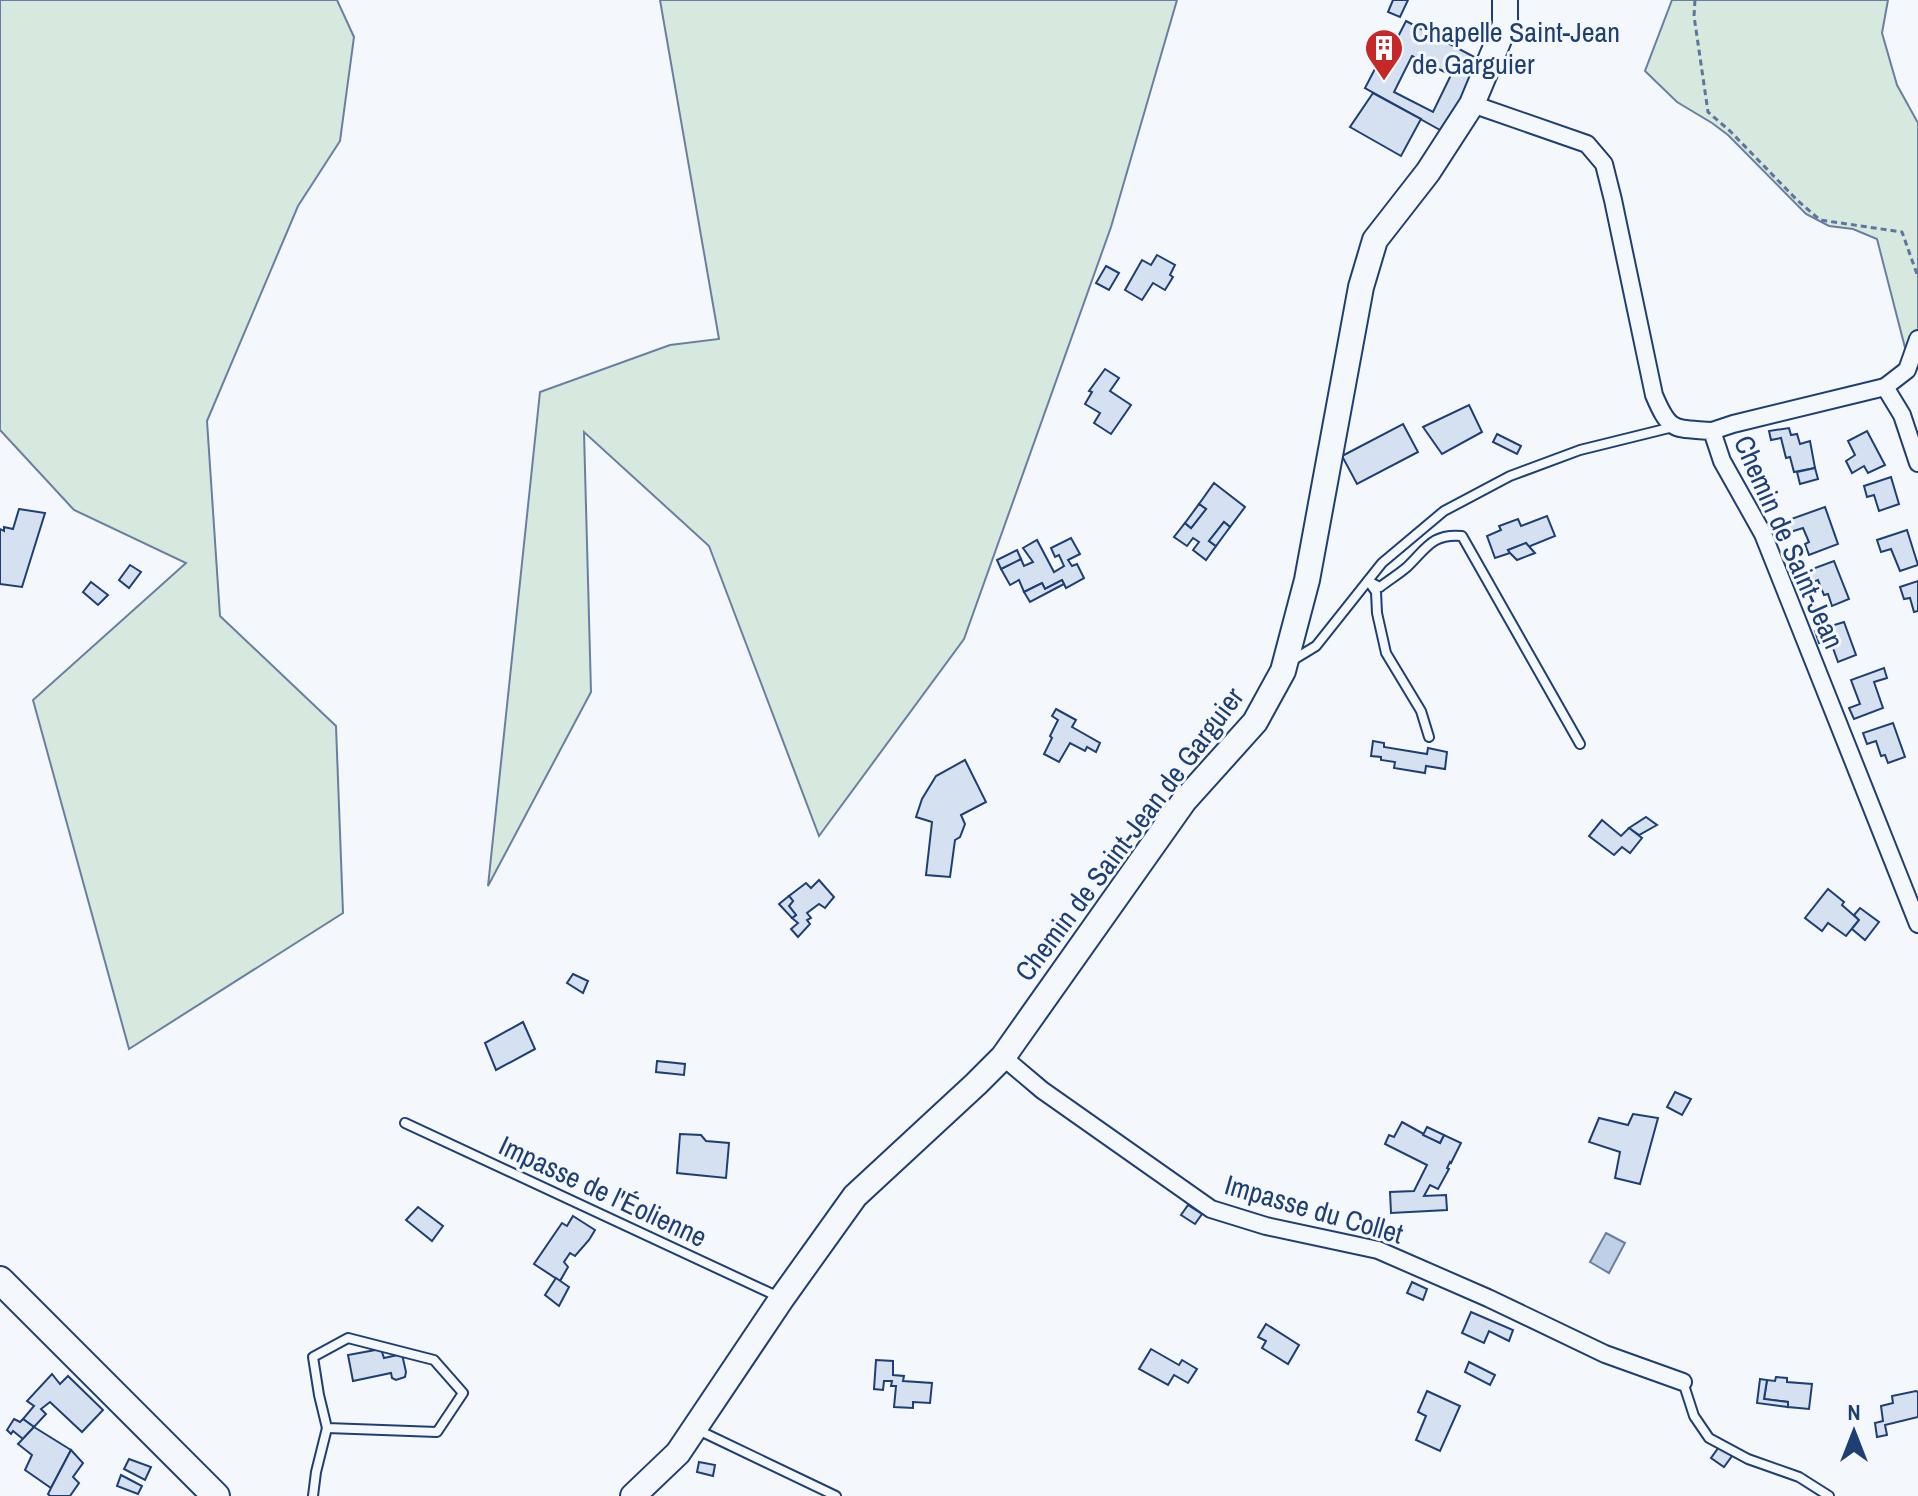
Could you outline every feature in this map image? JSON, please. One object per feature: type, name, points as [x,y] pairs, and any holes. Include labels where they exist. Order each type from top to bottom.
[{"type":"main road","points":[[0,1280],[216,1496]]},
{"type":"street","name":"Chemin de Saint-Jean de Garguier","points":[[633,1496],[678,1453],[855,1196],[1003,1057],[1184,801],[1255,722],[1285,665],[1307,580],[1361,287],[1375,240],[1428,172],[1472,104],[1505,25],[1505,0]]},
{"type":"street","points":[[1472,104],[1587,144],[1604,164],[1654,395],[1664,418],[1673,427]]},
{"type":"street","points":[[1712,431],[1885,387],[1907,370],[1918,339]]},
{"type":"street","points":[[1885,387],[1902,415],[1918,463]]},
{"type":"street","name":"Chemin de Saint-Jean","points":[[1673,427],[1712,431],[1722,461],[1763,534],[1918,924]]},
{"type":"street","name":"Impasse du Collet","points":[[1003,1057],[1042,1090],[1211,1209],[1266,1226],[1378,1250],[1605,1354],[1683,1382]]},
{"type":"lane","points":[[1285,665],[1316,646],[1382,563],[1444,511],[1510,476],[1580,450],[1673,427]]},
{"type":"lane","points":[[1368,581],[1380,587],[1405,569],[1432,542],[1447,535],[1462,536],[1580,744]]},
{"type":"lane","points":[[1368,581],[1376,592],[1377,613],[1386,653],[1421,711],[1429,737]]},
{"type":"lane","name":"Impasse de l'Éolienne","points":[[405,1123],[782,1298]]},
{"type":"lane","points":[[313,1496],[327,1428],[313,1357],[348,1338],[434,1360],[463,1393],[437,1432],[327,1428]]},
{"type":"lane","points":[[1683,1382],[1694,1416],[1709,1438],[1748,1459],[1799,1477],[1829,1496]]},
{"type":"lane","points":[[695,1428],[836,1496]]},
{"type":"path","points":[[1695,0],[1694,16],[1708,112],[1820,220],[1902,232],[1918,277]]},
{"type":"shaded area","points":[[0,0],[337,0],[354,37],[340,141],[298,206],[207,421],[220,616],[336,726],[343,913],[129,1049],[33,700],[186,563],[74,510],[0,430]]},
{"type":"shaded area","points":[[660,0],[1177,0],[1111,227],[964,639],[819,836],[709,546],[584,432],[591,692],[488,886],[540,392],[670,345],[719,339]]},
{"type":"shaded area","points":[[1672,0],[1888,0],[1882,33],[1897,85],[1918,123],[1918,368],[1910,367],[1877,239],[1853,229],[1829,226],[1806,214],[1728,135],[1677,102],[1645,71]]},
{"type":"water","points":[[1606,1233],[1625,1243],[1609,1273],[1590,1262]]},
{"type":"building","points":[[1393,0],[1408,0],[1400,17],[1388,12]]},
{"type":"building","name":"Chapelle Saint-Jean de Garguier","points":[[1406,21],[1480,60],[1466,91],[1440,130],[1365,88],[1377,65],[1382,68]],"holes":[[[1412,56],[1451,75],[1433,112],[1394,92]]]},
{"type":"building","points":[[1373,93],[1421,119],[1401,156],[1350,127]]},
{"type":"building","points":[[1157,255],[1175,265],[1170,275],[1173,277],[1165,290],[1153,283],[1142,300],[1125,290],[1142,260],[1151,265]]},
{"type":"building","points":[[1106,266],[1119,273],[1109,290],[1096,283]]},
{"type":"building","points":[[1105,369],[1119,378],[1110,391],[1131,405],[1111,434],[1094,423],[1100,413],[1085,404],[1092,392],[1089,391]]},
{"type":"building","points":[[1469,405],[1482,432],[1442,454],[1423,427]]},
{"type":"building","points":[[1403,424],[1418,452],[1357,484],[1342,456]]},
{"type":"building","points":[[1789,428],[1791,435],[1797,434],[1800,444],[1810,441],[1815,468],[1794,472],[1790,457],[1786,458],[1781,438],[1771,440],[1769,431]]},
{"type":"building","points":[[1867,431],[1885,465],[1868,473],[1864,466],[1852,473],[1846,461],[1855,455],[1848,441]]},
{"type":"building","points":[[1497,434],[1521,446],[1517,454],[1493,442]]},
{"type":"building","points":[[1815,468],[1818,479],[1800,484],[1797,472]]},
{"type":"building","points":[[1891,477],[1899,504],[1879,511],[1874,495],[1867,497],[1864,486]]},
{"type":"building","points":[[1214,483],[1245,507],[1230,527],[1224,522],[1209,541],[1216,546],[1206,560],[1193,550],[1199,542],[1193,538],[1187,546],[1174,537],[1185,523],[1191,528],[1206,509],[1199,504]]},
{"type":"building","points":[[1199,504],[1206,509],[1191,528],[1185,523]]},
{"type":"building","points":[[1825,507],[1838,544],[1809,555],[1805,544],[1809,542],[1803,528],[1784,534],[1780,523]]},
{"type":"building","points":[[19,509],[45,513],[22,587],[0,584],[0,529],[13,529]]},
{"type":"building","points":[[1547,516],[1555,536],[1528,547],[1526,543],[1495,558],[1487,536],[1501,530],[1499,526],[1518,519],[1521,526]]},
{"type":"building","points":[[1224,522],[1230,527],[1216,546],[1209,541]]},
{"type":"building","points":[[1907,530],[1918,565],[1900,571],[1891,549],[1881,552],[1877,540]]},
{"type":"building","points":[[1071,538],[1080,554],[1068,560],[1072,566],[1077,564],[1084,578],[1066,588],[1062,580],[1045,589],[1042,583],[1024,592],[1019,580],[1010,585],[1001,569],[1021,559],[1024,566],[1033,562],[1023,548],[1037,540],[1054,572],[1064,566],[1051,548]]},
{"type":"building","points":[[1526,543],[1535,553],[1517,560],[1508,550]]},
{"type":"building","points":[[1017,550],[1021,559],[1001,569],[997,560]]},
{"type":"building","points":[[1834,561],[1849,599],[1832,606],[1818,580],[1808,584],[1804,572]]},
{"type":"building","points":[[130,565],[141,572],[129,588],[119,580]]},
{"type":"building","points":[[1062,580],[1064,584],[1030,602],[1024,592],[1042,583],[1045,589]]},
{"type":"building","points":[[1918,581],[1918,611],[1914,612],[1910,598],[1904,599],[1900,587]]},
{"type":"building","points":[[91,582],[108,595],[98,605],[83,592]]},
{"type":"building","points":[[1844,622],[1856,655],[1838,662],[1830,640],[1819,643],[1815,631]]},
{"type":"building","points":[[1884,668],[1887,678],[1874,682],[1883,708],[1854,719],[1849,708],[1860,704],[1851,680]]},
{"type":"building","points":[[1056,709],[1076,720],[1072,727],[1100,743],[1096,752],[1087,747],[1085,751],[1070,743],[1059,762],[1044,754],[1058,720],[1052,716]]},
{"type":"building","points":[[1893,723],[1905,757],[1888,763],[1885,755],[1881,756],[1876,741],[1867,744],[1863,733]]},
{"type":"building","points":[[1373,741],[1384,743],[1384,747],[1427,754],[1428,748],[1447,752],[1445,769],[1426,766],[1425,773],[1394,768],[1395,762],[1371,756]]},
{"type":"building","points":[[965,760],[986,802],[961,815],[965,824],[960,837],[955,840],[950,877],[926,875],[932,822],[916,817],[922,799],[936,776]]},
{"type":"building","points":[[1646,817],[1657,825],[1639,835],[1629,828]]},
{"type":"building","points":[[1602,820],[1621,836],[1629,828],[1642,838],[1630,853],[1622,847],[1614,855],[1589,836]]},
{"type":"building","points":[[819,880],[834,897],[825,908],[819,904],[807,913],[811,918],[807,920],[810,924],[798,937],[791,929],[798,923],[792,918],[796,915],[789,906],[793,901],[789,896],[806,883],[811,888]]},
{"type":"building","points":[[1828,889],[1859,920],[1846,936],[1828,923],[1822,931],[1805,918]]},
{"type":"building","points":[[789,896],[793,901],[789,906],[796,915],[792,918],[779,904]]},
{"type":"building","points":[[1860,908],[1879,922],[1865,940],[1852,929],[1859,920],[1854,915]]},
{"type":"building","points":[[573,974],[588,981],[583,993],[567,983]]},
{"type":"building","points":[[523,1022],[535,1049],[496,1070],[485,1043]]},
{"type":"building","points":[[657,1061],[685,1064],[684,1075],[656,1072]]},
{"type":"building","points":[[1675,1092],[1691,1099],[1682,1115],[1667,1107]]},
{"type":"building","points":[[1633,1114],[1658,1118],[1640,1184],[1615,1178],[1620,1152],[1589,1142],[1599,1118],[1628,1125]]},
{"type":"building","points":[[1402,1122],[1440,1143],[1444,1135],[1461,1143],[1438,1189],[1430,1185],[1424,1196],[1446,1195],[1447,1210],[1391,1213],[1390,1192],[1414,1191],[1427,1165],[1385,1144],[1389,1135],[1394,1137]]},
{"type":"building","points":[[1427,1127],[1444,1135],[1440,1143],[1423,1135]]},
{"type":"building","points":[[680,1134],[701,1135],[706,1141],[729,1143],[726,1178],[677,1173]]},
{"type":"building","points":[[1188,1205],[1202,1214],[1195,1224],[1181,1215]]},
{"type":"building","points":[[418,1207],[443,1226],[432,1241],[406,1220]]},
{"type":"building","points":[[573,1216],[595,1230],[575,1256],[570,1253],[564,1262],[568,1267],[560,1281],[534,1264],[562,1223],[567,1226]]},
{"type":"building","points":[[556,1278],[569,1287],[559,1306],[545,1295]]},
{"type":"building","points":[[1412,1282],[1427,1289],[1423,1300],[1407,1293]]},
{"type":"building","points":[[1471,1312],[1513,1330],[1509,1341],[1489,1331],[1484,1343],[1462,1333]]},
{"type":"building","points":[[1266,1324],[1299,1345],[1288,1364],[1262,1348],[1266,1341],[1258,1337]]},
{"type":"building","points":[[381,1349],[384,1358],[402,1354],[405,1377],[396,1380],[391,1373],[353,1381],[348,1355]]},
{"type":"building","points":[[1151,1349],[1179,1365],[1182,1360],[1197,1369],[1188,1383],[1174,1375],[1168,1385],[1139,1369]]},
{"type":"building","points":[[876,1360],[893,1361],[893,1375],[904,1376],[903,1381],[932,1383],[930,1403],[913,1402],[913,1408],[894,1407],[896,1386],[891,1386],[892,1381],[884,1381],[883,1390],[874,1389]]},
{"type":"building","points":[[1469,1362],[1495,1375],[1490,1385],[1465,1372]]},
{"type":"building","points":[[52,1374],[60,1384],[68,1376],[103,1410],[82,1432],[50,1402],[41,1409],[46,1414],[34,1427],[23,1419],[34,1406],[27,1401]]},
{"type":"building","points":[[1776,1377],[1787,1378],[1787,1382],[1812,1384],[1809,1409],[1788,1407],[1788,1402],[1764,1399],[1767,1380],[1775,1381]]},
{"type":"building","points":[[1760,1379],[1767,1380],[1764,1399],[1788,1402],[1788,1407],[1757,1403]]},
{"type":"building","points":[[1427,1391],[1460,1406],[1440,1451],[1416,1440],[1426,1416],[1418,1412]]},
{"type":"building","points":[[1916,1391],[1918,1417],[1885,1425],[1887,1435],[1877,1437],[1875,1423],[1883,1421],[1881,1406],[1893,1403],[1892,1396]]},
{"type":"building","points":[[14,1419],[20,1422],[23,1419],[34,1427],[23,1439],[7,1430]]},
{"type":"building","points":[[34,1427],[71,1450],[51,1488],[25,1470],[32,1455],[18,1444]]},
{"type":"building","points":[[1719,1447],[1732,1456],[1724,1467],[1711,1458]]},
{"type":"building","points":[[71,1450],[83,1463],[73,1477],[79,1483],[70,1496],[50,1496],[48,1494]]},
{"type":"building","points":[[129,1459],[151,1467],[145,1480],[124,1469]]},
{"type":"building","points":[[699,1462],[715,1465],[713,1476],[697,1472]]},
{"type":"building","points":[[121,1475],[142,1486],[138,1494],[117,1486]]},
{"type":"place","name":"Chapelle Saint-Jean de Garguier","points":[[1384,82]]}]
